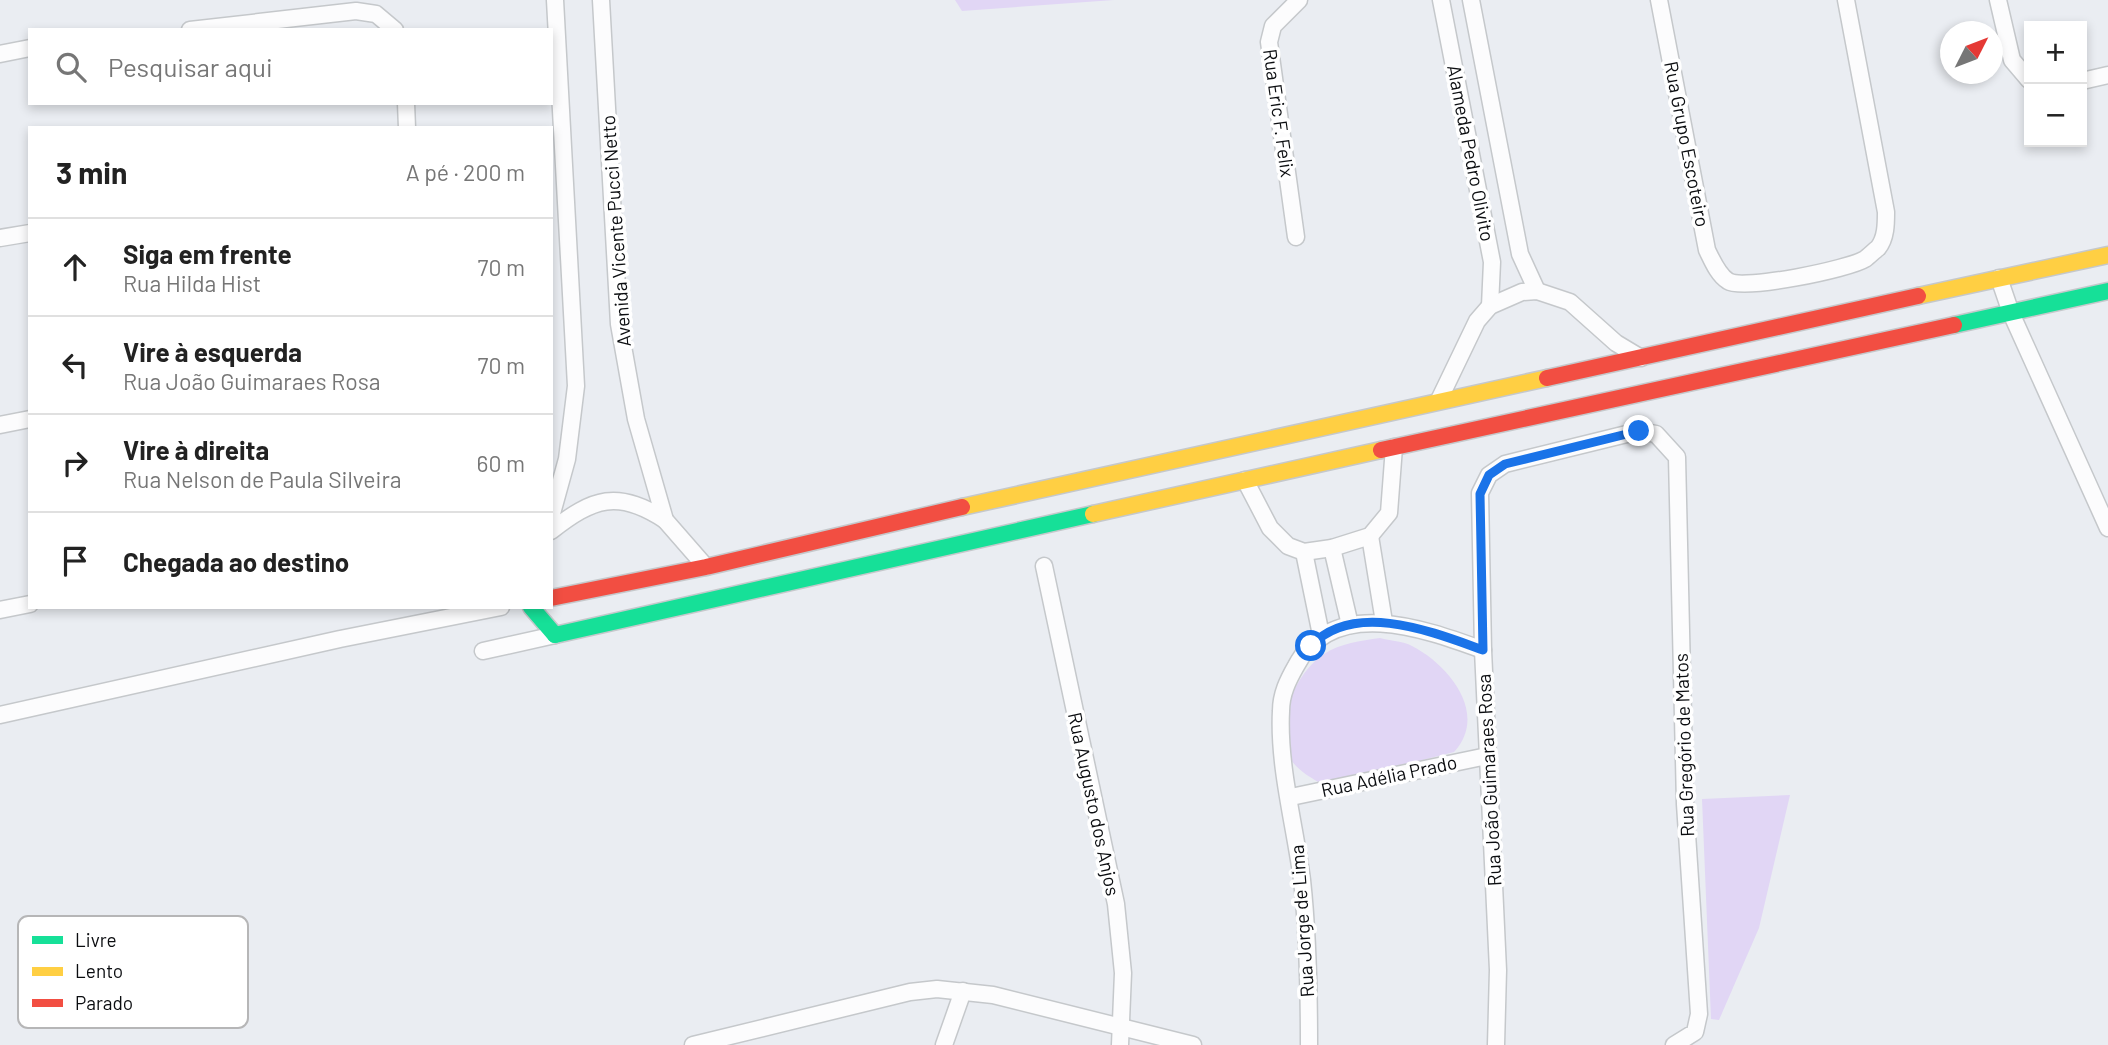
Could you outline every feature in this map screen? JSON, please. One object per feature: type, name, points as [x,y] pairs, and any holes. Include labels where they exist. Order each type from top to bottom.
[{"type":"street","points":[[553,510],[567,458],[576,386],[555,0]]},
{"type":"street","name":"Avenida Vicente Pucci Netto","points":[[601,0],[619,324],[636,419],[665,520],[706,567]]},
{"type":"street","name":"Rua Eric F. Felix","points":[[1296,237],[1269,42],[1273,26],[1298,0]]},
{"type":"street","name":"Alameda Pedro Olivito","points":[[1441,0],[1492,262],[1490,306]]},
{"type":"street","name":"Alameda Pedro Olivito","points":[[1471,0],[1520,254],[1536,291]]},
{"type":"street","name":"Rua Grupo Escoteiro","points":[[1660,0],[1707,250],[1715,267],[1728,281],[1745,286],[1845,266],[1865,259],[1880,246],[1886,212],[1846,0]]},
{"type":"street","points":[[1998,0],[2012,60],[2024,73]]},
{"type":"street","points":[[207,28],[356,11],[376,14],[395,28]]},
{"type":"street","points":[[0,54],[28,48]]},
{"type":"street","points":[[2087,80],[2108,75]]},
{"type":"street","points":[[406,105],[407,126]]},
{"type":"street","points":[[0,239],[28,233]]},
{"type":"street","points":[[553,598],[706,567],[1051,505],[1245,480],[1394,447],[1999,278],[2108,255]]},
{"type":"street","points":[[1999,278],[2011,313],[2108,528]]},
{"type":"street","points":[[1439,400],[1467,336],[1490,306],[1522,292],[1536,291],[1570,302],[1616,343],[1641,358]]},
{"type":"street","points":[[483,651],[555,635],[1051,505],[1439,400],[1641,358],[1708,361],[2011,313],[2108,292]]},
{"type":"street","points":[[0,425],[28,419]]},
{"type":"street","name":"Rua Gregório de Matos","points":[[1489,475],[1505,464],[1639,431],[1656,434],[1677,457],[1685,804],[1699,1014],[1695,1032],[1674,1045]]},
{"type":"street","points":[[1245,480],[1270,528],[1288,546],[1304,552],[1332,548],[1370,536],[1389,513],[1394,447]]},
{"type":"street","name":"Rua João Guimaraes Rosa","points":[[1489,475],[1480,494],[1487,756],[1498,970],[1496,1045]]},
{"type":"street","points":[[553,530],[581,509],[609,499],[644,506],[665,520]]},
{"type":"street","points":[[1370,536],[1384,622]]},
{"type":"street","points":[[1332,548],[1350,625]]},
{"type":"street","points":[[1304,552],[1321,635],[1350,625],[1384,622],[1437,633],[1483,650]]},
{"type":"street","name":"Rua Augusto dos Anjos","points":[[1044,566],[1116,904],[1123,973],[1123,1028],[1120,1045]]},
{"type":"street","points":[[555,635],[561,609],[580,593]]},
{"type":"street","points":[[0,610],[28,604]]},
{"type":"street","points":[[0,715],[340,639],[491,609]]},
{"type":"street","points":[[533,609],[555,635]]},
{"type":"street","name":"Rua Jorge de Lima","points":[[1310,1045],[1302,883],[1281,739],[1281,708],[1286,685],[1300,657],[1321,635]]},
{"type":"street","name":"Rua Adélia Prado","points":[[1291,797],[1487,756]]},
{"type":"street","points":[[944,1045],[963,991]]},
{"type":"street","points":[[693,1045],[724,1041],[910,992],[963,991],[993,995],[1193,1045]]},
{"type":"shaded area","points":[[955,0],[1114,0],[962,11]]},
{"type":"shaded area","points":[[1380,638],[1412,646],[1426,654],[1451,678],[1466,707],[1464,737],[1454,752],[1324,785],[1296,766],[1288,755],[1284,736],[1287,709],[1305,672],[1324,654],[1358,641]]},
{"type":"shaded area","points":[[1790,795],[1759,928],[1719,1020],[1711,1019],[1702,799]]},
{"type":"traffic: fast","points":[[1954,325],[2108,291]]},
{"type":"traffic: fast","points":[[555,635],[1093,514]]},
{"type":"traffic: fast","points":[[533,609],[555,635]]},
{"type":"traffic: slow","points":[[1918,296],[2108,255]]},
{"type":"traffic: slow","points":[[962,507],[1547,378]]},
{"type":"traffic: slow","points":[[1093,514],[1381,450]]},
{"type":"traffic: jam","points":[[1547,378],[1918,296]]},
{"type":"traffic: jam","points":[[1381,450],[1954,325]]},
{"type":"traffic: jam","points":[[553,598],[706,567],[962,507]]},
{"type":"route","points":[[1311,646],[1321,635],[1350,625],[1384,622],[1437,633],[1483,650],[1480,494],[1489,475],[1505,464],[1639,431]]}]
